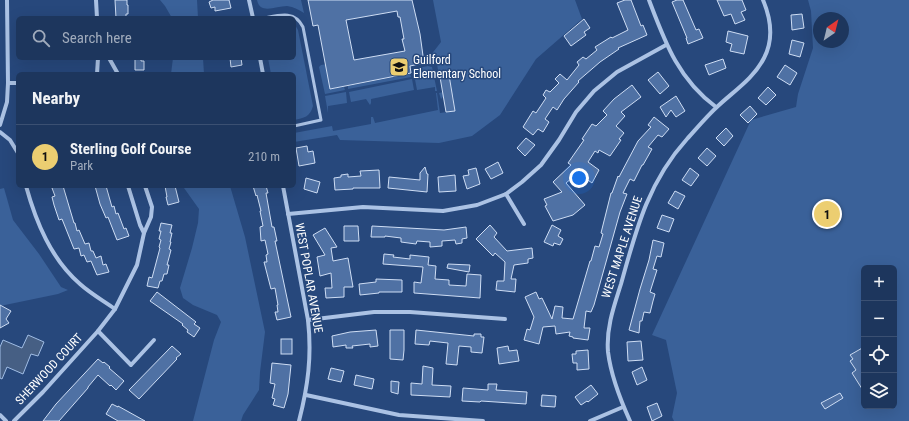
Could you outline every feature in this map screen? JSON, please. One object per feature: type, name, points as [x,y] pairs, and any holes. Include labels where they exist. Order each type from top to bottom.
[{"type":"street","points":[[0,124],[7,102],[7,0]]},
{"type":"street","points":[[96,0],[97,16]]},
{"type":"street","points":[[249,0],[252,16]]},
{"type":"street","points":[[649,0],[666,45],[678,66],[692,86],[716,108]]},
{"type":"street","name":"WEST MAPLE AVENUE","points":[[630,421],[623,407],[614,379],[608,352],[608,336],[610,320],[635,232],[647,198],[660,175],[685,140],[750,76],[764,59],[770,44],[771,26],[763,0]]},
{"type":"street","points":[[288,214],[363,207],[443,211],[477,205],[506,194],[541,165],[559,140],[576,112],[594,91],[617,72],[666,45]]},
{"type":"street","points":[[97,72],[98,60]]},
{"type":"street","points":[[110,60],[117,72]]},
{"type":"street","points":[[260,60],[263,72]]},
{"type":"street","points":[[8,84],[16,83]]},
{"type":"street","points":[[0,132],[10,140],[16,150]]},
{"type":"street","points":[[27,188],[38,223],[47,243],[57,258],[82,286],[115,309]]},
{"type":"street","points":[[129,188],[144,233]]},
{"type":"street","name":"SHERWOOD COURT","points":[[14,421],[43,392],[98,331],[115,309],[137,265],[144,233],[151,217],[152,207],[146,188]]},
{"type":"street","name":"WEST POPLAR AVENUE","points":[[283,188],[308,320],[310,341],[310,361],[306,395],[298,421]]},
{"type":"street","points":[[506,194],[524,224]]},
{"type":"street","points":[[308,320],[374,312],[410,312],[506,319]]},
{"type":"street","name":"SHERWOOD COURT","points":[[98,331],[131,365],[154,340]]},
{"type":"street","points":[[306,395],[399,415],[483,421]]},
{"type":"street","points":[[590,421],[623,407]]},
{"type":"street","points":[[0,415],[6,421]]},
{"type":"lane","points":[[276,16],[288,14],[293,16]]},
{"type":"lane","points":[[296,18],[303,26],[321,120],[296,126]]},
{"type":"shaded area","points":[[160,0],[197,0],[198,16],[171,16]]},
{"type":"shaded area","points":[[257,0],[301,0],[304,13],[287,6],[269,9],[261,7]]},
{"type":"shaded area","points":[[433,0],[575,0],[582,19],[536,59],[500,115],[472,136],[439,143],[340,140],[337,135],[296,142],[296,133],[332,126],[333,131],[371,124],[371,117],[373,117],[375,123],[438,110],[436,93],[440,113],[455,111],[453,95],[443,97],[441,99],[439,93],[452,90],[449,74],[439,76],[437,64],[424,64],[441,42]]},
{"type":"shaded area","points":[[808,0],[909,0],[909,421],[674,421],[672,417],[677,393],[666,340],[652,335],[751,120],[796,107],[798,94],[813,48],[811,11]]},
{"type":"shaded area","points":[[296,26],[298,30],[313,106],[308,115],[296,120],[296,72],[271,72],[268,60],[296,60]]},
{"type":"shaded area","points":[[173,60],[203,60],[204,72],[171,72]]},
{"type":"shaded area","points":[[327,64],[330,89],[344,87],[345,90],[325,94],[319,67]]},
{"type":"shaded area","points":[[428,66],[432,67],[437,91],[435,91],[435,87],[417,90],[413,69]]},
{"type":"shaded area","points":[[410,74],[411,77],[348,89],[348,86]]},
{"type":"shaded area","points":[[412,79],[414,90],[371,99],[370,105],[366,99],[351,102],[349,92]]},
{"type":"shaded area","points":[[346,92],[347,103],[328,106],[328,113],[325,96]]},
{"type":"shaded area","points":[[4,188],[13,220],[39,254],[61,287],[68,290],[58,294],[0,306],[0,189]]},
{"type":"shaded area","points":[[184,188],[231,188],[245,237],[265,332],[259,390],[243,415],[241,421],[193,421],[214,340],[221,322],[217,315],[193,305],[183,298],[180,288],[192,248],[198,223],[199,209]]},
{"type":"shaded area","points":[[28,335],[44,342],[38,356],[31,354],[23,374],[7,367],[2,379],[0,378],[0,347],[3,340],[22,348]]},
{"type":"building","points":[[115,0],[127,0],[128,14],[126,14],[126,16],[116,16]]},
{"type":"building","points":[[213,0],[229,0],[231,8],[215,11],[215,7],[211,8],[209,2]]},
{"type":"building","points":[[308,0],[412,0],[420,34],[424,63],[410,66],[411,73],[330,89],[318,25],[313,26]],"holes":[[[397,11],[398,17],[400,17],[404,39],[402,39],[405,51],[354,60],[346,20]]]},
{"type":"building","points":[[625,0],[631,0],[641,26],[643,25],[647,35],[618,48],[619,49],[600,62],[578,81],[579,82],[564,99],[557,110],[553,107],[545,119],[549,122],[543,132],[538,129],[533,135],[523,127],[533,111],[536,113],[546,98],[543,95],[546,90],[550,92],[559,83],[555,79],[560,74],[567,80],[579,65],[577,62],[583,57],[586,59],[597,50],[595,47],[611,37],[612,38],[628,30],[617,3]]},
{"type":"building","points":[[683,0],[696,30],[699,29],[703,38],[688,44],[687,38],[672,2]]},
{"type":"building","points":[[717,0],[742,0],[746,10],[741,12],[745,20],[735,24],[731,14],[724,16]]},
{"type":"building","points":[[802,14],[804,28],[792,30],[791,15]]},
{"type":"building","points":[[584,19],[590,28],[584,32],[586,35],[571,46],[564,36]]},
{"type":"building","points":[[728,31],[748,36],[744,54],[730,51],[732,44],[726,42]]},
{"type":"building","points":[[792,40],[804,43],[800,57],[789,54]]},
{"type":"building","points":[[723,59],[726,68],[709,75],[705,65]]},
{"type":"building","points":[[135,60],[144,61],[144,70],[135,70]]},
{"type":"building","points":[[230,60],[241,60],[242,65],[231,67]]},
{"type":"building","points":[[785,65],[797,73],[790,85],[777,77]]},
{"type":"building","points":[[658,72],[669,86],[660,94],[648,80]]},
{"type":"building","points":[[449,75],[455,111],[446,112],[440,77]]},
{"type":"building","points":[[632,85],[641,97],[621,112],[625,116],[616,126],[624,133],[619,139],[621,140],[610,156],[599,150],[598,153],[595,151],[588,162],[599,170],[592,183],[578,173],[566,183],[585,205],[573,215],[553,221],[545,206],[547,205],[544,199],[562,192],[553,182],[571,165],[568,163],[584,140],[582,139],[592,124],[596,126],[607,115],[603,111],[614,99]]},
{"type":"building","points":[[768,87],[776,95],[766,105],[758,98]]},
{"type":"building","points":[[676,96],[685,111],[676,117],[671,110],[666,117],[660,107]]},
{"type":"building","points":[[750,106],[757,114],[748,123],[740,115]]},
{"type":"building","points":[[654,117],[669,129],[662,137],[658,135],[648,147],[652,149],[634,181],[630,179],[623,193],[627,194],[620,212],[594,305],[591,312],[586,311],[584,328],[590,328],[588,340],[573,338],[569,336],[570,332],[556,334],[555,326],[543,327],[539,344],[524,340],[527,329],[530,330],[534,317],[525,297],[536,292],[539,299],[542,298],[552,319],[555,306],[563,307],[562,318],[573,319],[595,246],[599,247],[603,234],[601,233],[611,193],[618,176],[619,177],[638,141],[651,127],[648,125]]},
{"type":"building","points":[[726,128],[733,136],[724,146],[716,138]]},
{"type":"building","points":[[526,138],[535,145],[525,156],[517,148]]},
{"type":"building","points":[[307,146],[308,152],[313,151],[315,163],[299,166],[296,148]]},
{"type":"building","points":[[707,148],[716,156],[707,166],[698,158]]},
{"type":"building","points":[[498,162],[503,173],[491,179],[485,169]]},
{"type":"building","points":[[425,167],[428,174],[427,192],[388,188],[389,177],[420,180],[420,173]]},
{"type":"building","points":[[476,168],[480,184],[467,189],[463,176],[469,175],[468,170]]},
{"type":"building","points":[[690,168],[699,175],[691,186],[682,180]]},
{"type":"building","points":[[379,170],[380,188],[335,190],[334,178],[348,174],[348,177],[361,176],[360,171]]},
{"type":"building","points":[[455,175],[456,191],[439,192],[438,177]]},
{"type":"building","points":[[306,178],[320,182],[317,193],[304,189]]},
{"type":"building","points":[[52,188],[64,188],[77,231],[79,230],[85,244],[89,243],[91,251],[93,251],[96,258],[101,256],[103,265],[106,264],[109,272],[97,275],[91,261],[87,262],[84,255],[81,256],[79,248],[74,249],[62,219],[59,220],[52,197],[55,196]]},
{"type":"building","points":[[96,188],[107,188],[112,207],[114,206],[116,214],[118,213],[124,229],[126,228],[129,236],[117,240],[108,217],[106,218]]},
{"type":"building","points":[[165,188],[176,188],[179,202],[168,205]]},
{"type":"building","points":[[254,188],[267,188],[268,193],[266,193],[272,227],[274,227],[277,241],[275,241],[291,317],[277,320],[275,312],[278,312],[278,305],[275,288],[271,289],[264,262],[267,262],[266,255],[268,254],[265,240],[261,241],[260,227],[263,226],[261,211],[257,195],[256,196]]},
{"type":"building","points":[[675,191],[685,196],[678,209],[668,203]]},
{"type":"building","points":[[662,215],[674,219],[669,232],[657,228]]},
{"type":"building","points":[[161,223],[172,225],[170,233],[172,233],[167,274],[164,274],[158,288],[147,286],[149,277],[152,278],[160,248],[161,240],[159,239],[161,231],[159,231]]},
{"type":"building","points":[[490,225],[497,233],[494,237],[507,251],[532,248],[533,258],[528,259],[528,263],[514,265],[511,279],[516,279],[515,292],[496,290],[497,281],[504,281],[505,262],[495,253],[493,256],[476,239]]},
{"type":"building","points":[[552,225],[561,230],[558,236],[563,239],[560,245],[554,243],[553,246],[544,242]]},
{"type":"building","points":[[344,226],[358,226],[359,241],[344,241]]},
{"type":"building","points":[[372,226],[444,230],[466,227],[467,238],[462,239],[462,243],[456,244],[455,240],[442,241],[442,246],[430,247],[430,242],[417,241],[416,244],[401,242],[401,238],[385,236],[371,237]]},
{"type":"building","points":[[325,228],[337,247],[331,248],[333,261],[348,258],[353,287],[344,287],[344,297],[326,298],[325,288],[332,288],[331,273],[320,276],[317,257],[325,255],[313,235]]},
{"type":"building","points":[[653,240],[664,243],[661,257],[657,256],[653,269],[657,270],[650,292],[655,294],[650,313],[644,312],[642,321],[640,321],[639,333],[629,330],[649,260]]},
{"type":"building","points":[[384,254],[394,255],[393,257],[410,259],[410,255],[429,257],[428,265],[436,266],[435,279],[449,280],[449,285],[466,286],[467,274],[481,275],[480,298],[414,293],[414,282],[421,283],[423,267],[383,264]]},
{"type":"building","points":[[448,264],[470,265],[469,272],[447,268]]},
{"type":"building","points":[[376,279],[402,280],[402,292],[379,292],[360,295],[359,284],[376,282]]},
{"type":"building","points":[[157,292],[196,322],[194,324],[200,328],[194,337],[187,332],[188,330],[182,325],[183,324],[150,301]]},
{"type":"building","points":[[0,305],[11,311],[6,319],[9,323],[0,328]]},
{"type":"building","points":[[376,330],[378,346],[370,347],[370,344],[352,346],[353,348],[346,348],[346,345],[333,347],[332,336],[350,332]]},
{"type":"building","points":[[390,330],[404,330],[403,360],[390,359]]},
{"type":"building","points":[[416,330],[474,336],[474,334],[481,334],[481,337],[484,337],[482,353],[471,352],[471,347],[459,346],[457,365],[446,364],[448,343],[430,341],[429,345],[415,344]]},
{"type":"building","points":[[281,339],[292,339],[292,354],[281,354]]},
{"type":"building","points":[[641,341],[643,360],[628,361],[627,342]]},
{"type":"building","points":[[172,346],[181,354],[139,399],[129,390]]},
{"type":"building","points":[[508,346],[509,351],[517,350],[519,361],[499,364],[497,348]]},
{"type":"building","points":[[861,349],[861,387],[852,373],[856,370],[850,361],[853,359],[850,355]]},
{"type":"building","points":[[588,350],[589,369],[577,370],[577,363],[573,363],[572,354],[576,354],[576,351]]},
{"type":"building","points":[[98,359],[110,367],[109,368],[124,381],[116,390],[98,375],[59,421],[43,421],[56,404]]},
{"type":"building","points":[[272,363],[291,365],[288,394],[284,408],[273,405],[275,399],[272,398],[275,384],[270,383]]},
{"type":"building","points":[[423,366],[433,368],[432,385],[451,386],[450,397],[411,395],[411,383],[422,384]]},
{"type":"building","points":[[642,367],[647,380],[637,385],[632,372]]},
{"type":"building","points":[[331,368],[344,371],[341,382],[328,379]]},
{"type":"building","points":[[356,375],[374,379],[372,389],[354,385]]},
{"type":"building","points":[[391,381],[399,382],[398,394],[391,392]]},
{"type":"building","points":[[488,384],[497,384],[496,390],[527,392],[526,404],[462,401],[463,388],[488,390]]},
{"type":"building","points":[[591,385],[598,394],[588,402],[587,401],[581,405],[575,397]]},
{"type":"building","points":[[840,393],[843,398],[825,409],[821,403]]},
{"type":"building","points":[[542,395],[556,396],[555,407],[541,406]]},
{"type":"building","points":[[657,403],[662,416],[652,421],[647,407]]},
{"type":"building","points":[[112,404],[145,421],[118,421],[106,414]]},
{"type":"place","name":"Guilford Elementary School","points":[[399,67]]},
{"type":"place","name":"Sterling Golf Course","points":[[827,214]]}]
